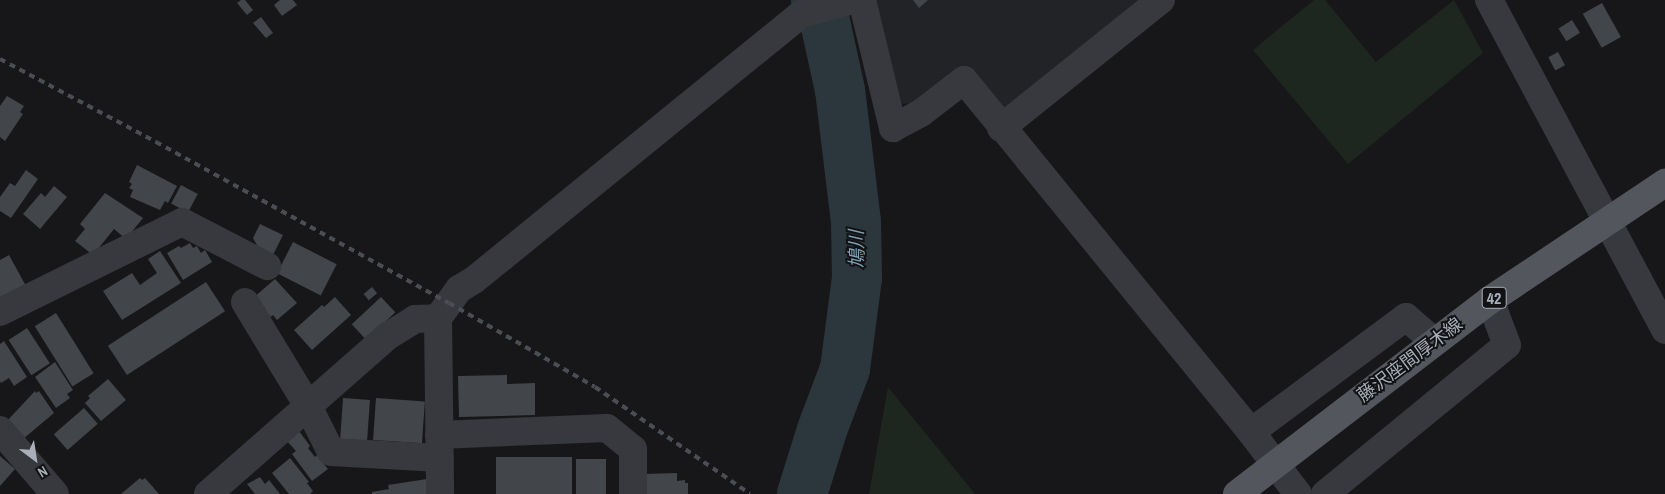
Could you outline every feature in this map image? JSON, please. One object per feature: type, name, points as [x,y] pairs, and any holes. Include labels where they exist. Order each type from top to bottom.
[{"type":"main road","name":"藤沢座間厚木線","points":[[1236,494],[1329,421],[1490,300],[1665,184]]},
{"type":"street","points":[[862,0],[893,128],[920,113],[964,80],[1001,128],[1251,432],[1298,494]]},
{"type":"street","points":[[1001,128],[1161,0]]},
{"type":"street","points":[[1489,0],[1665,330]]},
{"type":"street","points":[[440,494],[438,318],[459,289],[474,280],[801,14],[832,6]]},
{"type":"street","points":[[0,312],[182,222],[267,266]]},
{"type":"street","points":[[1325,494],[1507,345],[1490,300]]},
{"type":"street","points":[[246,302],[308,406],[331,452],[439,447],[607,428],[633,449],[633,494]]},
{"type":"street","points":[[1251,432],[1406,317],[1434,341]]},
{"type":"street","points":[[208,494],[388,336],[415,319],[438,318]]},
{"type":"street","points":[[0,430],[55,494]]},
{"type":"shaded area","points":[[871,0],[1155,0],[1004,111],[967,66],[920,103],[896,104]]},
{"type":"shaded area","points":[[1314,0],[1325,0],[1376,62],[1454,0],[1483,53],[1348,164],[1253,50]]},
{"type":"shaded area","points":[[888,387],[975,494],[869,494]]},
{"type":"building","points":[[245,0],[253,10],[247,15],[237,3]]},
{"type":"building","points":[[280,0],[293,0],[297,5],[282,16],[274,5]]},
{"type":"building","points":[[913,0],[928,0],[919,8]]},
{"type":"building","points":[[1602,3],[1621,37],[1602,48],[1583,14]]},
{"type":"building","points":[[261,17],[273,33],[266,38],[253,23]]},
{"type":"building","points":[[1572,20],[1580,33],[1566,41],[1558,28]]},
{"type":"building","points":[[1558,52],[1565,65],[1555,70],[1548,57]]},
{"type":"building","points":[[7,96],[24,106],[20,112],[23,114],[5,141],[0,137],[0,106]]},
{"type":"building","points":[[137,165],[177,186],[168,203],[165,201],[160,210],[130,197],[133,190],[129,188],[132,184],[129,182]]},
{"type":"building","points":[[26,170],[38,179],[11,218],[0,211],[0,197],[10,183],[15,186]]},
{"type":"building","points":[[181,185],[198,194],[188,212],[171,204]]},
{"type":"building","points":[[54,186],[67,197],[40,229],[23,214],[41,193],[45,197]]},
{"type":"building","points":[[105,193],[143,218],[126,239],[114,229],[93,255],[75,241],[85,229],[80,224]]},
{"type":"building","points":[[260,224],[283,235],[273,255],[258,247],[253,238]]},
{"type":"building","points":[[293,242],[337,264],[321,295],[277,273]]},
{"type":"building","points":[[190,243],[193,248],[197,246],[201,253],[205,250],[212,262],[183,280],[167,253],[179,246],[181,248]]},
{"type":"building","points":[[160,251],[181,283],[122,320],[103,291],[132,273],[140,285],[157,273],[148,259]]},
{"type":"building","points":[[9,255],[26,286],[0,299],[0,260]]},
{"type":"building","points":[[275,279],[297,303],[277,320],[273,315],[271,317],[253,298]]},
{"type":"building","points":[[206,282],[225,311],[127,375],[108,346]]},
{"type":"building","points":[[372,287],[377,293],[369,300],[364,294]]},
{"type":"building","points":[[335,297],[351,315],[312,350],[294,330],[322,305],[324,307]]},
{"type":"building","points":[[381,297],[395,312],[366,340],[352,324]]},
{"type":"building","points":[[56,313],[94,373],[72,386],[35,326]]},
{"type":"building","points":[[27,328],[50,363],[31,375],[9,340]]},
{"type":"building","points":[[4,341],[27,377],[14,386],[9,378],[1,383],[0,381],[0,344]]},
{"type":"building","points":[[55,362],[73,390],[67,394],[70,398],[56,408],[35,377]]},
{"type":"building","points":[[507,375],[507,384],[535,383],[535,415],[459,417],[458,376]]},
{"type":"building","points":[[108,379],[126,400],[101,421],[85,403],[90,398],[88,396]]},
{"type":"building","points":[[35,391],[36,393],[39,391],[54,413],[23,439],[7,421]]},
{"type":"building","points":[[343,398],[370,400],[367,441],[340,439]]},
{"type":"building","points":[[376,398],[425,401],[422,443],[373,440]]},
{"type":"building","points":[[84,408],[98,424],[68,450],[54,434]]},
{"type":"building","points":[[299,431],[310,446],[308,448],[315,457],[317,455],[328,469],[312,481],[292,454],[296,451],[287,441]]},
{"type":"building","points":[[0,456],[15,469],[0,486]]},
{"type":"building","points":[[496,457],[572,457],[572,494],[496,494]]},
{"type":"building","points":[[290,458],[309,482],[307,483],[313,491],[310,494],[289,494],[272,473]]},
{"type":"building","points":[[576,459],[606,459],[606,494],[576,494]]},
{"type":"building","points":[[677,473],[677,481],[685,480],[685,483],[688,483],[688,494],[644,494],[644,474]]},
{"type":"building","points":[[260,477],[265,484],[269,480],[280,494],[255,494],[247,484]]},
{"type":"building","points":[[140,478],[142,480],[145,478],[159,494],[121,494]]},
{"type":"building","points":[[427,479],[429,494],[372,494],[372,492],[389,489],[388,485]]},
{"type":"waterway","name":"鳩川","points":[[802,494],[822,430],[845,369],[857,278],[856,222],[840,90],[823,13],[816,0]]},
{"type":"railway","points":[[0,59],[156,142],[449,303],[595,387],[750,494]]}]
